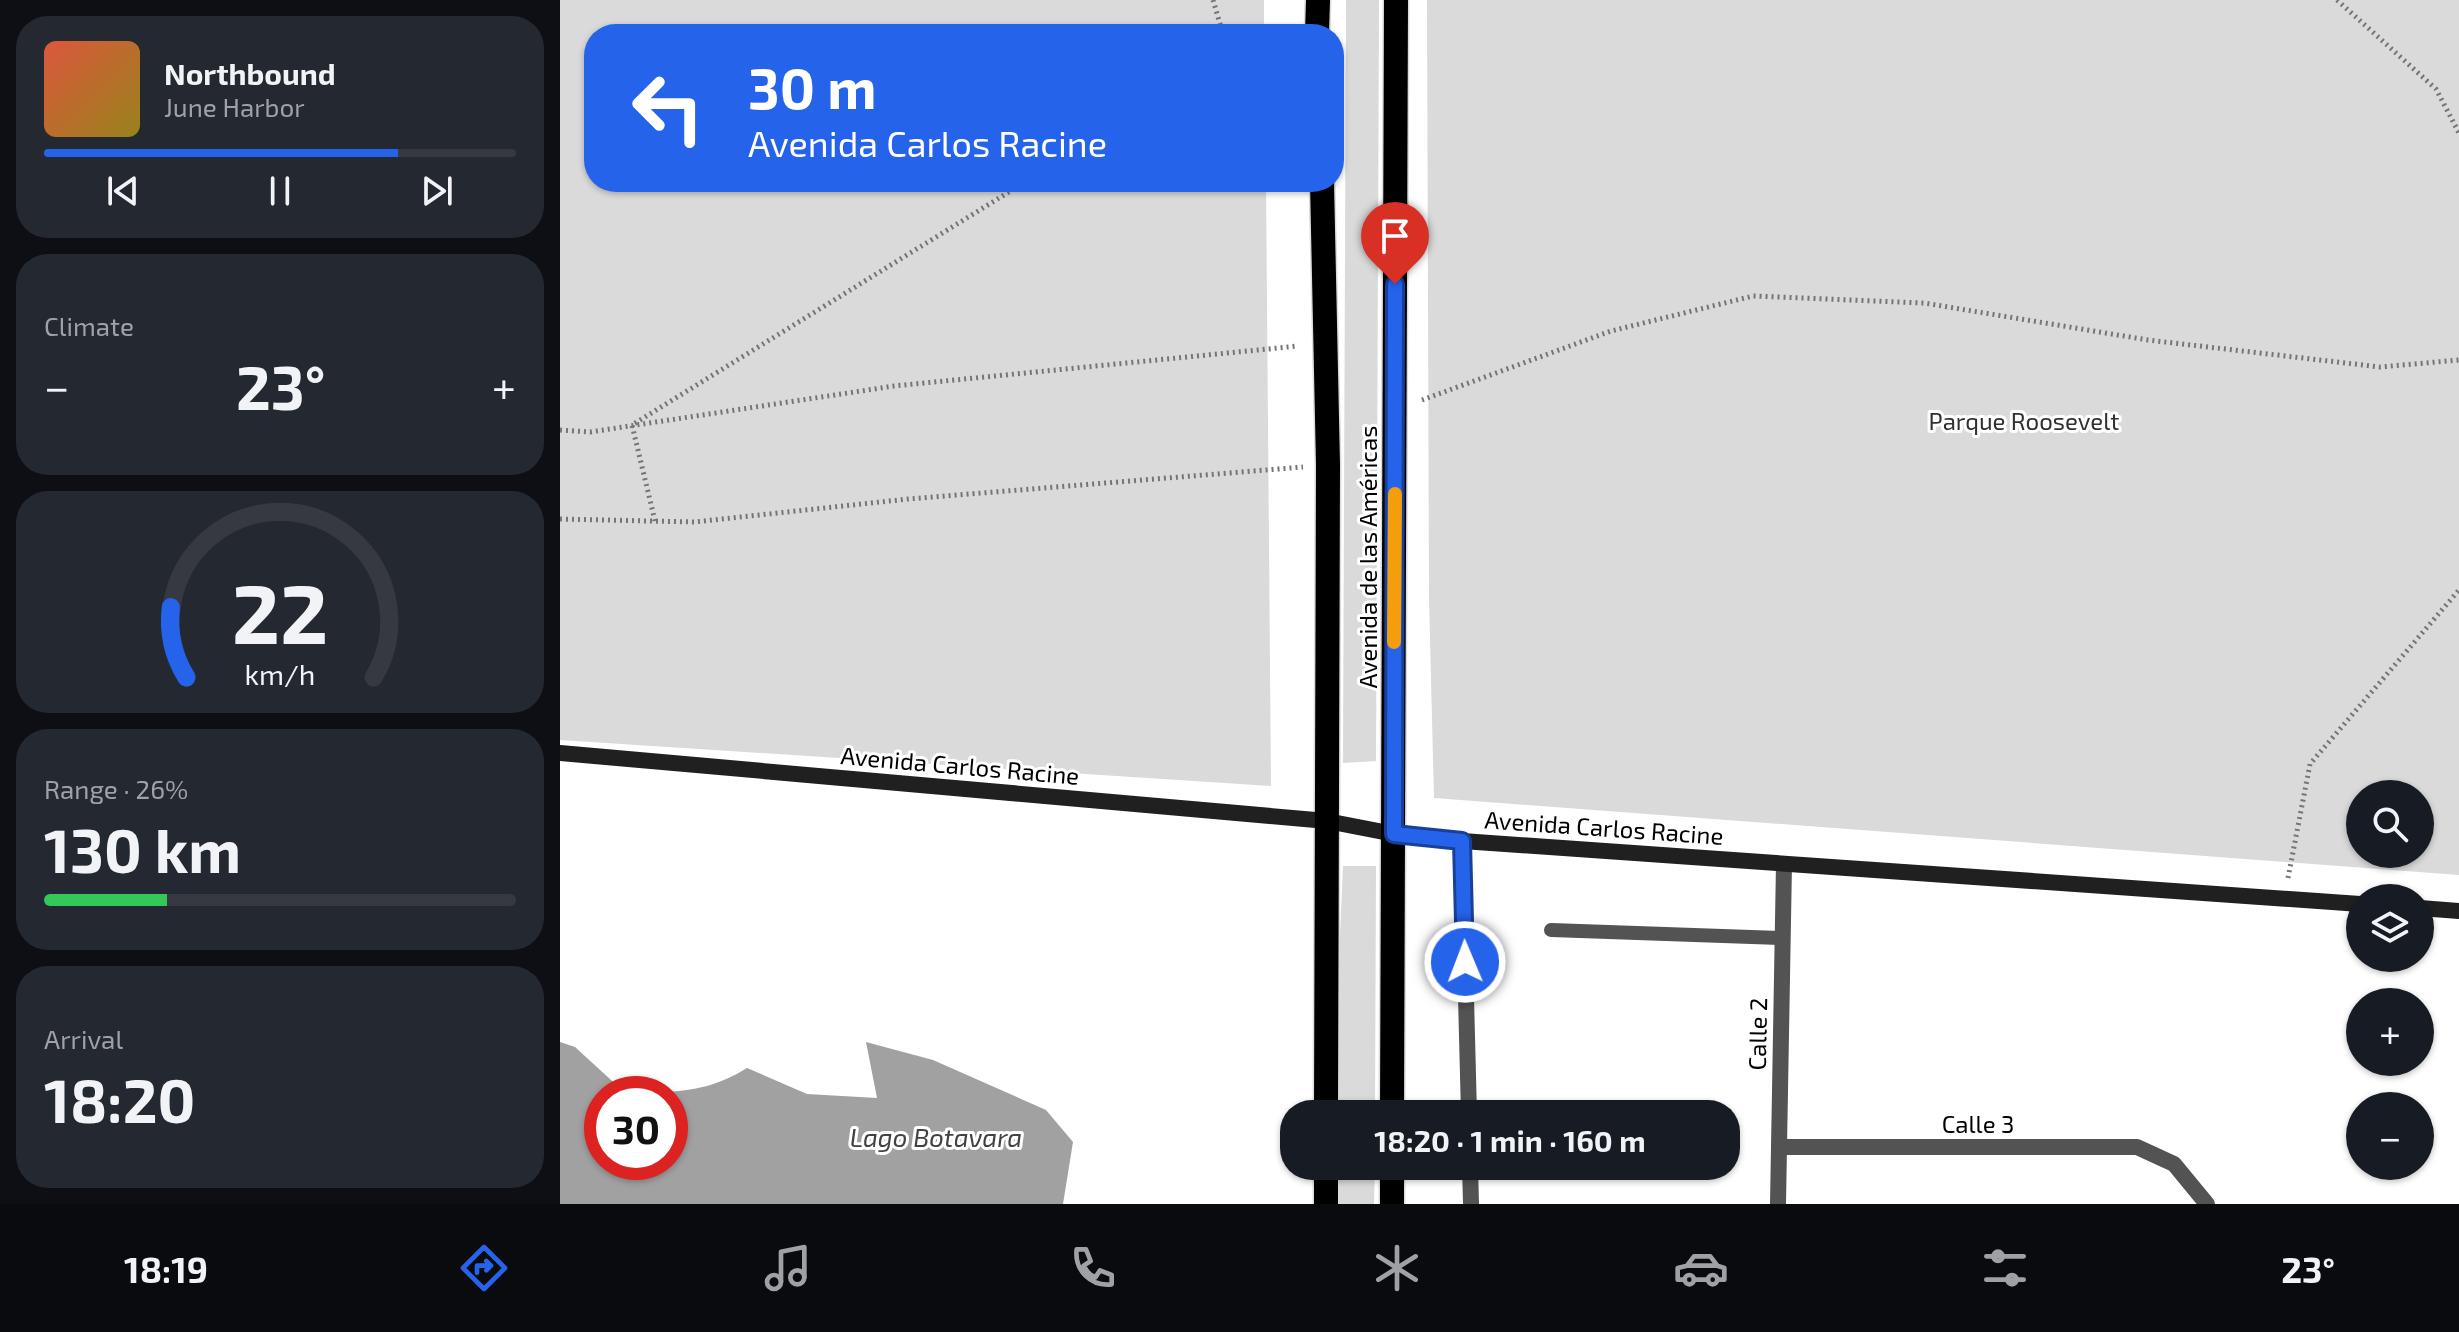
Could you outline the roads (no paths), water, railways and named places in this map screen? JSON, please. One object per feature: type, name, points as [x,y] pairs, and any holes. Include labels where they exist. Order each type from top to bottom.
[{"type":"highway","points":[[1317,24],[1318,0]]},
{"type":"highway","name":"Avenida de las Américas","points":[[1392,1100],[1396,0]]},
{"type":"highway","name":"Avenida de las Américas","points":[[1322,192],[1328,465],[1326,1100]]},
{"type":"highway","points":[[1326,1180],[1326,1204]]},
{"type":"highway","points":[[1392,1180],[1392,1204]]},
{"type":"street","name":"Avenida Carlos Racine","points":[[560,753],[1327,821],[1394,834],[1462,841],[2346,903]]},
{"type":"street","points":[[1462,841],[1469,1100]]},
{"type":"street","name":"Calle 2","points":[[1778,1204],[1784,864]]},
{"type":"street","points":[[2434,909],[2459,911]]},
{"type":"street","name":"Calle 3","points":[[1779,1147],[2137,1147],[2174,1164],[2207,1204]]},
{"type":"street","points":[[1470,1180],[1471,1204]]},
{"type":"lane","points":[[1551,930],[1782,938]]},
{"type":"water","name":"Lago Botavara","points":[[560,1042],[575,1047],[607,1076],[584,1076],[584,1180],[688,1180],[688,1090],[717,1083],[747,1068],[807,1094],[877,1098],[866,1042],[933,1060],[1046,1110],[1073,1142],[1063,1204],[560,1204]]},
{"type":"park label","name":"Parque Roosevelt","points":[[2024,420]]}]
